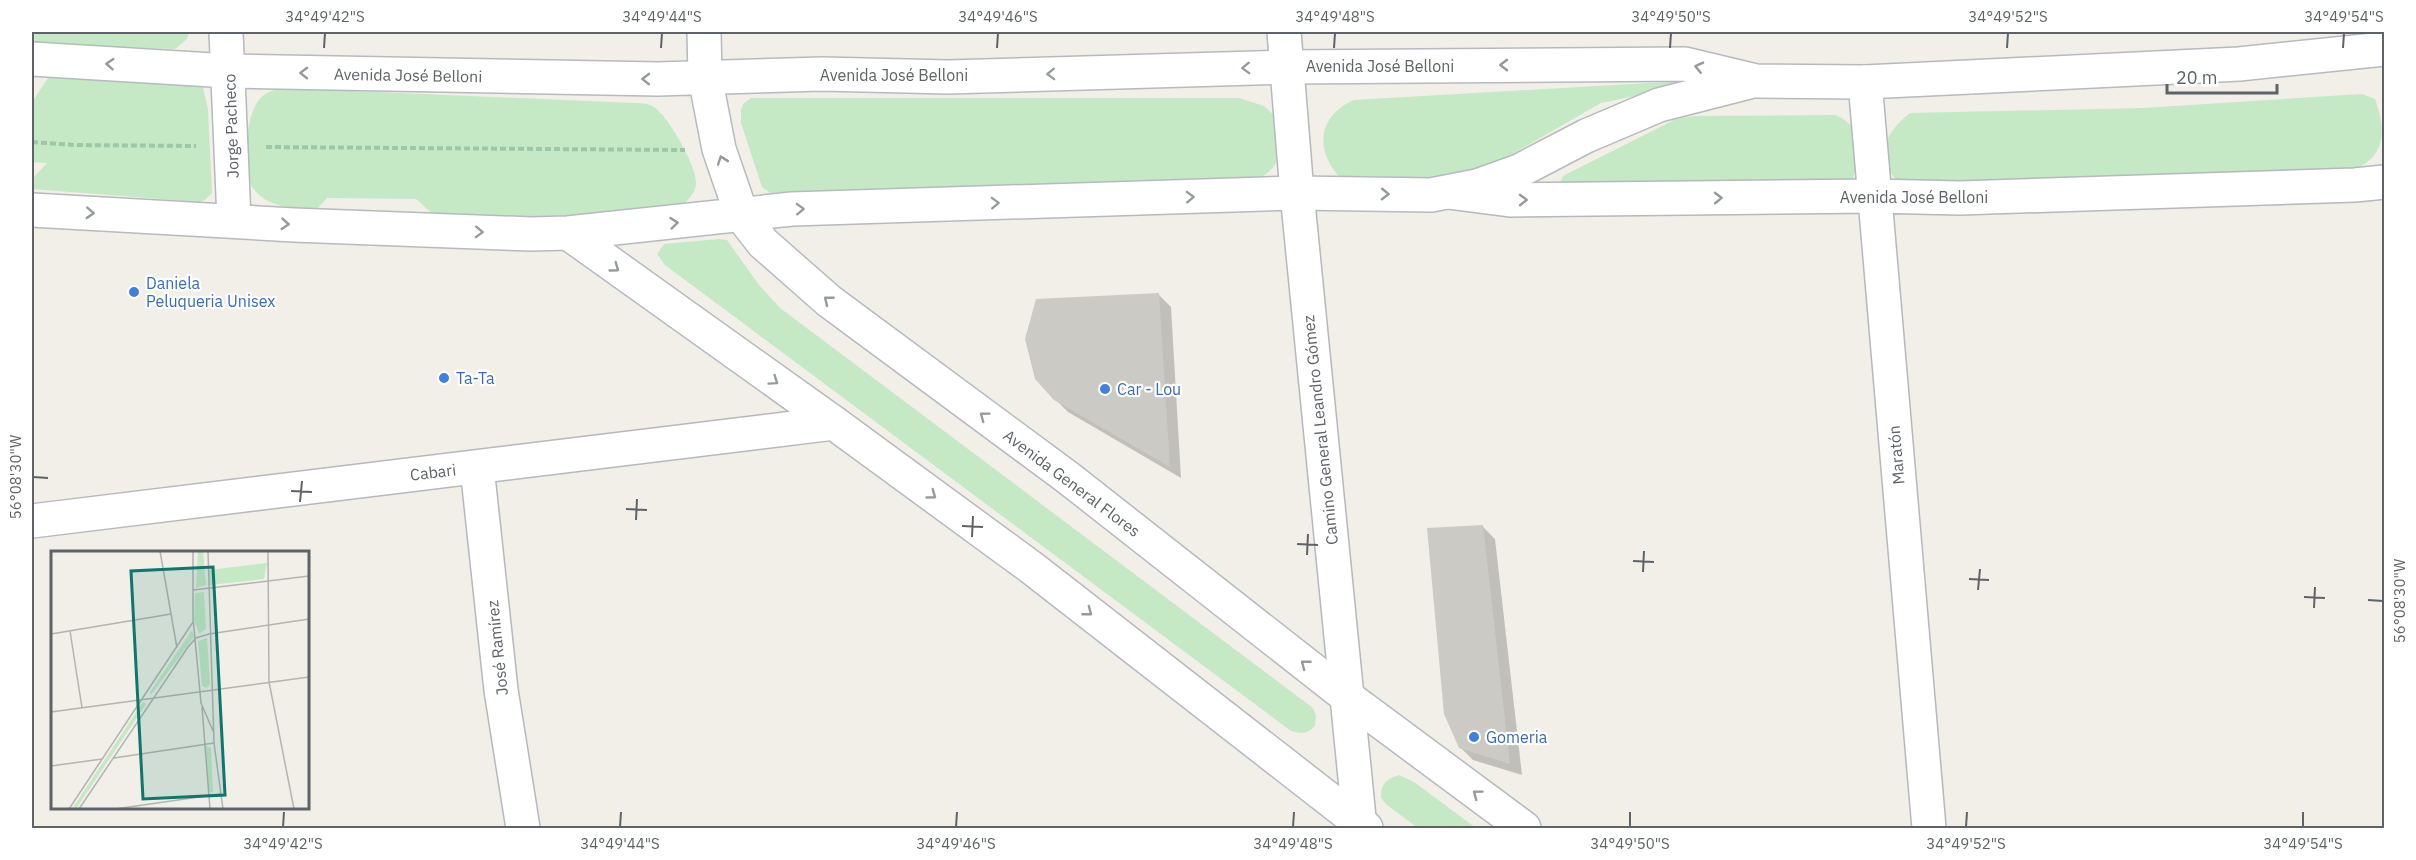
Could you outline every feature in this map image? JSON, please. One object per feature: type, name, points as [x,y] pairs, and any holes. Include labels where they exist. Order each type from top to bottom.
[{"type":"main road","name":"Jorge Pacheco","points":[[226,32],[234,220]]},
{"type":"main road","name":"Avenida General Flores","points":[[704,32],[705,77],[718,149],[742,216],[763,243],[829,301],[1067,477],[1346,696],[1524,828]]},
{"type":"main road","name":"Camino General Leandro Gómez","points":[[1284,32],[1297,193],[1346,696],[1362,827]]},
{"type":"main road","name":"Avenida José Belloni","points":[[32,59],[229,71],[658,79],[822,74],[948,76],[1286,67],[1685,64],[1755,81],[1864,82],[2239,64],[2385,49]]},
{"type":"main road","name":"Avenida José Belloni","points":[[32,210],[483,232],[568,233],[792,209],[1297,193],[1431,195],[1477,186],[1519,171],[1586,136],[1659,105],[1755,81]]},
{"type":"main road","name":"Maratón","points":[[1864,82],[1929,828]]},
{"type":"main road","name":"Avenida José Belloni","points":[[1444,192],[1510,200],[1873,196],[1972,198],[2355,185],[2385,182]]},
{"type":"main road","points":[[568,233],[834,423],[1041,576],[1362,827]]},
{"type":"main road","name":"Cabari","points":[[32,521],[834,423]]},
{"type":"main road","name":"José Ramírez","points":[[477,467],[501,690],[523,828]]},
{"type":"path","points":[[32,142],[74,145],[718,149]]},
{"type":"green space","points":[[34,32],[189,32],[187,39],[175,49],[35,44]]},
{"type":"green space","points":[[50,75],[193,83],[203,88],[208,109],[212,193],[199,202],[32,189],[32,179],[47,163],[32,162],[32,102]]},
{"type":"green space","points":[[1718,79],[1601,103],[1486,169],[1448,185],[1342,180],[1327,158],[1324,147],[1326,125],[1341,107],[1354,100]]},
{"type":"green space","points":[[283,88],[648,104],[665,118],[679,140],[695,173],[695,188],[684,204],[542,221],[435,216],[416,199],[327,198],[317,209],[292,208],[274,204],[258,194],[251,185],[247,166],[247,141],[251,118],[259,100],[264,95]]},
{"type":"green space","points":[[2362,94],[2375,99],[2381,121],[2381,141],[2372,158],[2352,170],[1922,184],[1896,180],[1889,171],[1884,153],[1889,136],[1910,113],[2143,108]]},
{"type":"green space","points":[[751,98],[1239,98],[1264,106],[1275,116],[1278,156],[1270,170],[1250,183],[773,195],[762,187],[741,123],[743,104]]},
{"type":"green space","points":[[1835,115],[1848,122],[1855,132],[1857,159],[1854,177],[1849,187],[1562,188],[1560,183],[1563,176],[1676,119],[1694,116]]},
{"type":"green space","points":[[727,240],[759,285],[780,308],[1313,708],[1316,716],[1315,726],[1304,733],[1291,731],[665,265],[657,254],[664,244]]},
{"type":"green space","points":[[1399,775],[1414,782],[1476,828],[1418,828],[1381,798],[1385,783]]},
{"type":"building","name":"Car - Lou","points":[[1159,293],[1170,467],[1054,400],[1035,379],[1025,339],[1036,299]]},
{"type":"building","points":[[1483,525],[1510,764],[1459,748],[1444,714],[1427,528]]},
{"type":"place","name":"Daniela Peluqueria Unisex","points":[[134,292]]},
{"type":"place","name":"Ta-Ta","points":[[444,378]]},
{"type":"place","name":"Car - Lou","points":[[1105,389]]},
{"type":"place","name":"Gomeria","points":[[1474,737]]}]
